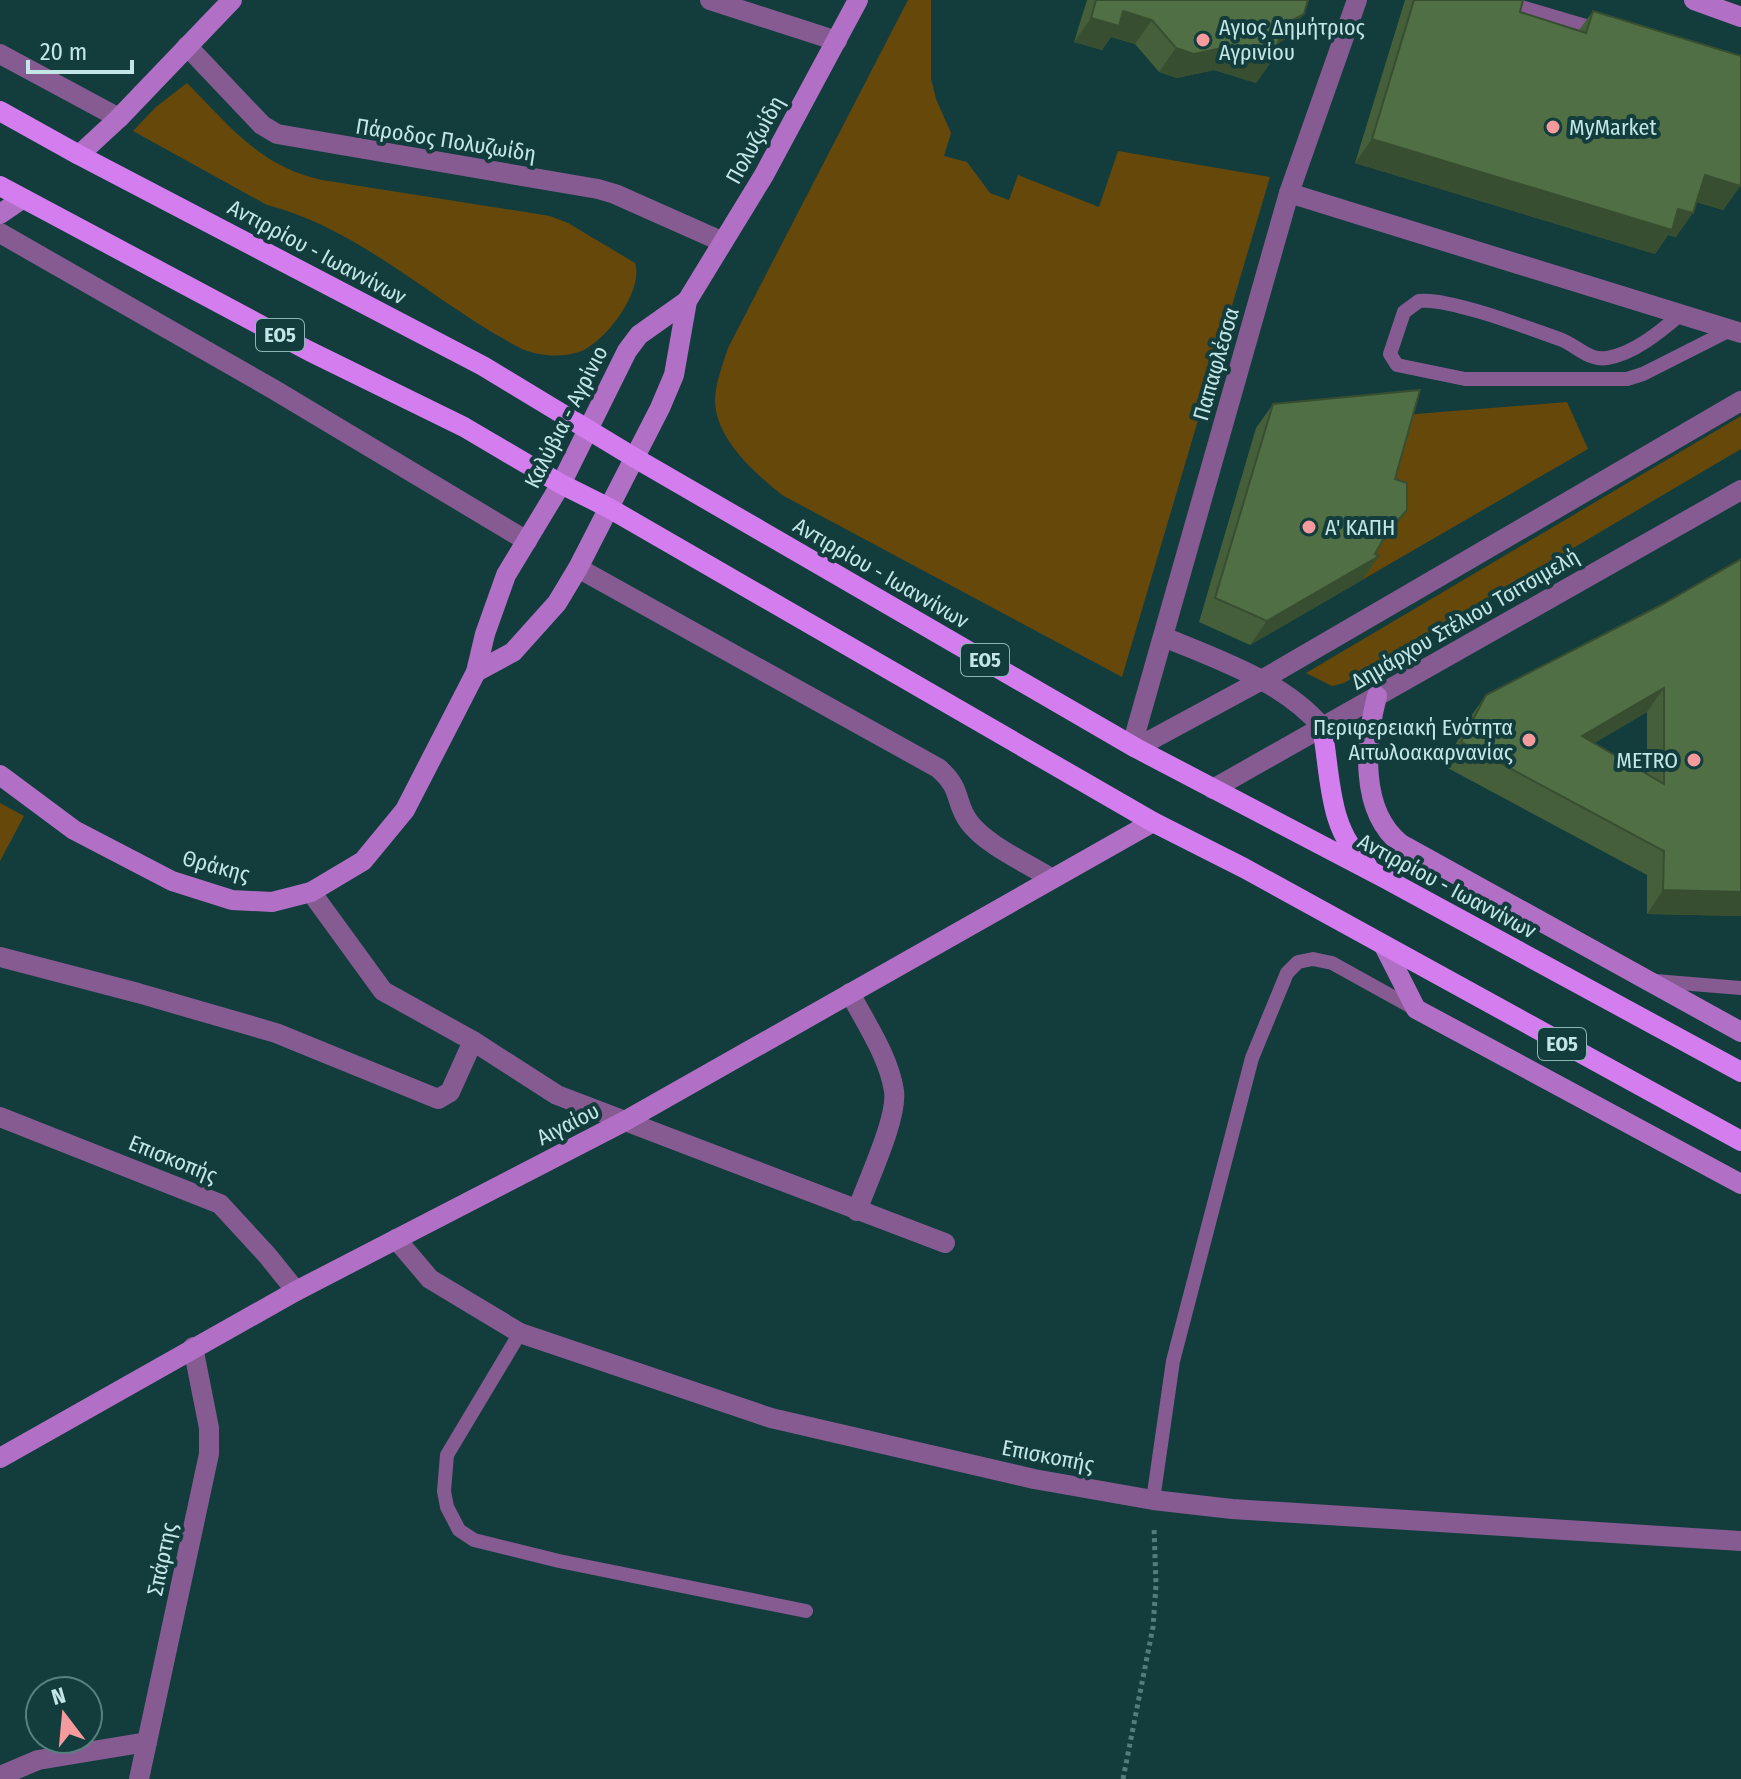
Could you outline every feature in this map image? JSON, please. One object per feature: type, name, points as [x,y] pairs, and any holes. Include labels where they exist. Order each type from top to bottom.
[{"type":"main road","name":"Αντιρρίου - Ιωαννίνων","points":[[0,111],[483,366],[635,458],[1134,746],[1741,1072]]},
{"type":"main road","name":"ΕΟ5","points":[[0,186],[309,351],[464,427],[1153,822],[1244,868],[1741,1141]]},
{"type":"main road","points":[[1322,727],[1330,790],[1338,820],[1358,856],[1386,879]]},
{"type":"street","points":[[79,155],[119,118],[232,0]]},
{"type":"street","points":[[710,0],[837,41]]},
{"type":"street","name":"Πολυζωίδη","points":[[687,301],[764,175],[858,0]]},
{"type":"street","name":"Παπαφλέσσα","points":[[1134,746],[1289,193],[1357,0]]},
{"type":"street","points":[[1694,0],[1741,17]]},
{"type":"street","name":"Πάροδος Πολυζωίδη","points":[[187,46],[262,125],[277,134],[598,189],[723,242]]},
{"type":"street","points":[[0,54],[119,118]]},
{"type":"street","points":[[1289,193],[1736,331]]},
{"type":"street","points":[[0,214],[22,199]]},
{"type":"street","points":[[0,233],[273,389],[527,541]]},
{"type":"street","points":[[476,672],[513,652],[557,603],[578,568],[674,375],[687,301]]},
{"type":"street","name":"Καλύβια - Αγρίνιο","points":[[476,672],[485,634],[506,575],[561,484],[627,351],[639,335],[687,301]]},
{"type":"street","points":[[1134,746],[1260,681],[1741,401]]},
{"type":"street","name":"Δημάρχου Στέλιου Τσιτσιμελή","points":[[1213,789],[1741,490]]},
{"type":"street","points":[[578,568],[938,768],[950,779],[966,819],[979,833],[1052,879]]},
{"type":"street","points":[[1164,637],[1260,681],[1302,706],[1322,727]]},
{"type":"street","name":"Θράκης","points":[[0,775],[74,830],[172,881],[232,900],[272,902],[311,892],[363,861],[405,810],[476,672]]},
{"type":"street","points":[[1377,696],[1370,739],[1370,774],[1374,806],[1389,834],[1401,844],[1741,1032]]},
{"type":"street","name":"Αιγαίου","points":[[0,1458],[296,1291],[625,1121],[1153,822]]},
{"type":"street","points":[[311,892],[383,991],[473,1041],[557,1095],[945,1243]]},
{"type":"street","points":[[1384,946],[1416,1009],[1741,1184]]},
{"type":"street","points":[[0,957],[276,1033],[438,1099],[450,1092],[473,1041]]},
{"type":"street","points":[[850,993],[888,1067],[894,1094],[890,1122],[857,1211]]},
{"type":"street","name":"Επισκοπής","points":[[0,1117],[220,1204],[296,1291]]},
{"type":"street","name":"Επισκοπής","points":[[396,1239],[430,1279],[520,1333],[771,1418],[945,1460],[1153,1500],[1232,1509],[1741,1541]]},
{"type":"street","name":"Σπάρτης","points":[[139,1779],[209,1454],[209,1428],[193,1347]]},
{"type":"street","points":[[0,1776],[38,1760],[147,1742]]},
{"type":"lane","points":[[1498,0],[1613,34]]},
{"type":"lane","points":[[1681,314],[1635,346],[1614,356],[1600,358],[1584,353],[1563,340],[1472,311],[1439,301],[1419,301],[1404,312],[1390,354],[1397,365],[1452,378],[1627,379],[1736,331]]},
{"type":"lane","points":[[1153,1500],[1173,1361],[1252,1058],[1287,973],[1298,962],[1313,959],[1332,963],[1416,1009]]},
{"type":"lane","points":[[1647,980],[1741,988]]},
{"type":"lane","points":[[520,1333],[447,1455],[444,1491],[447,1507],[459,1530],[474,1540],[559,1561],[806,1611]]},
{"type":"path","points":[[1123,1779],[1153,1627],[1156,1585],[1153,1500]]},
{"type":"shaded area","points":[[908,0],[931,0],[931,79],[951,133],[944,156],[967,162],[990,193],[1009,200],[1018,175],[1099,207],[1118,151],[1270,177],[1122,677],[782,495],[738,453],[716,413],[717,385],[728,348]]},
{"type":"shaded area","points":[[187,83],[232,129],[263,155],[300,174],[550,216],[568,223],[635,263],[634,286],[629,299],[613,324],[584,350],[553,356],[522,349],[334,231],[267,205],[133,131],[156,107]]},
{"type":"shaded area","points":[[1567,402],[1588,449],[1362,580],[1390,507],[1403,415]]},
{"type":"shaded area","points":[[1741,416],[1741,449],[1344,683],[1332,686],[1306,673]]},
{"type":"shaded area","points":[[0,803],[24,816],[0,861]]},
{"type":"building","points":[[1096,0],[1308,0],[1304,14],[1284,21],[1273,59],[1231,46],[1194,54],[1176,48],[1152,20],[1123,11],[1119,26],[1091,18]]},
{"type":"building","name":"MyMarket","points":[[1414,0],[1523,0],[1520,12],[1586,33],[1593,11],[1741,56],[1740,186],[1705,175],[1693,213],[1678,209],[1672,230],[1372,139]]},
{"type":"building","name":"Α' ΚΑΠΗ","points":[[1420,390],[1395,479],[1407,483],[1407,510],[1386,534],[1375,554],[1379,556],[1267,621],[1215,598],[1273,404]]},
{"type":"building","points":[[1741,559],[1741,892],[1663,890],[1664,851],[1461,742],[1486,695],[1663,604]],"holes":[[[1664,688],[1664,784],[1582,736]]]},
{"type":"place","name":"Αγιος Δημήτριος Αγρινίου","points":[[1203,40]]},
{"type":"place","name":"MyMarket","points":[[1553,127]]},
{"type":"place","name":"Α' ΚΑΠΗ","points":[[1309,527]]},
{"type":"place","name":"Περιφερειακή Ενότητα Αιτωλοακαρνανίας","points":[[1529,740]]},
{"type":"place","name":"METRO","points":[[1694,760]]}]
